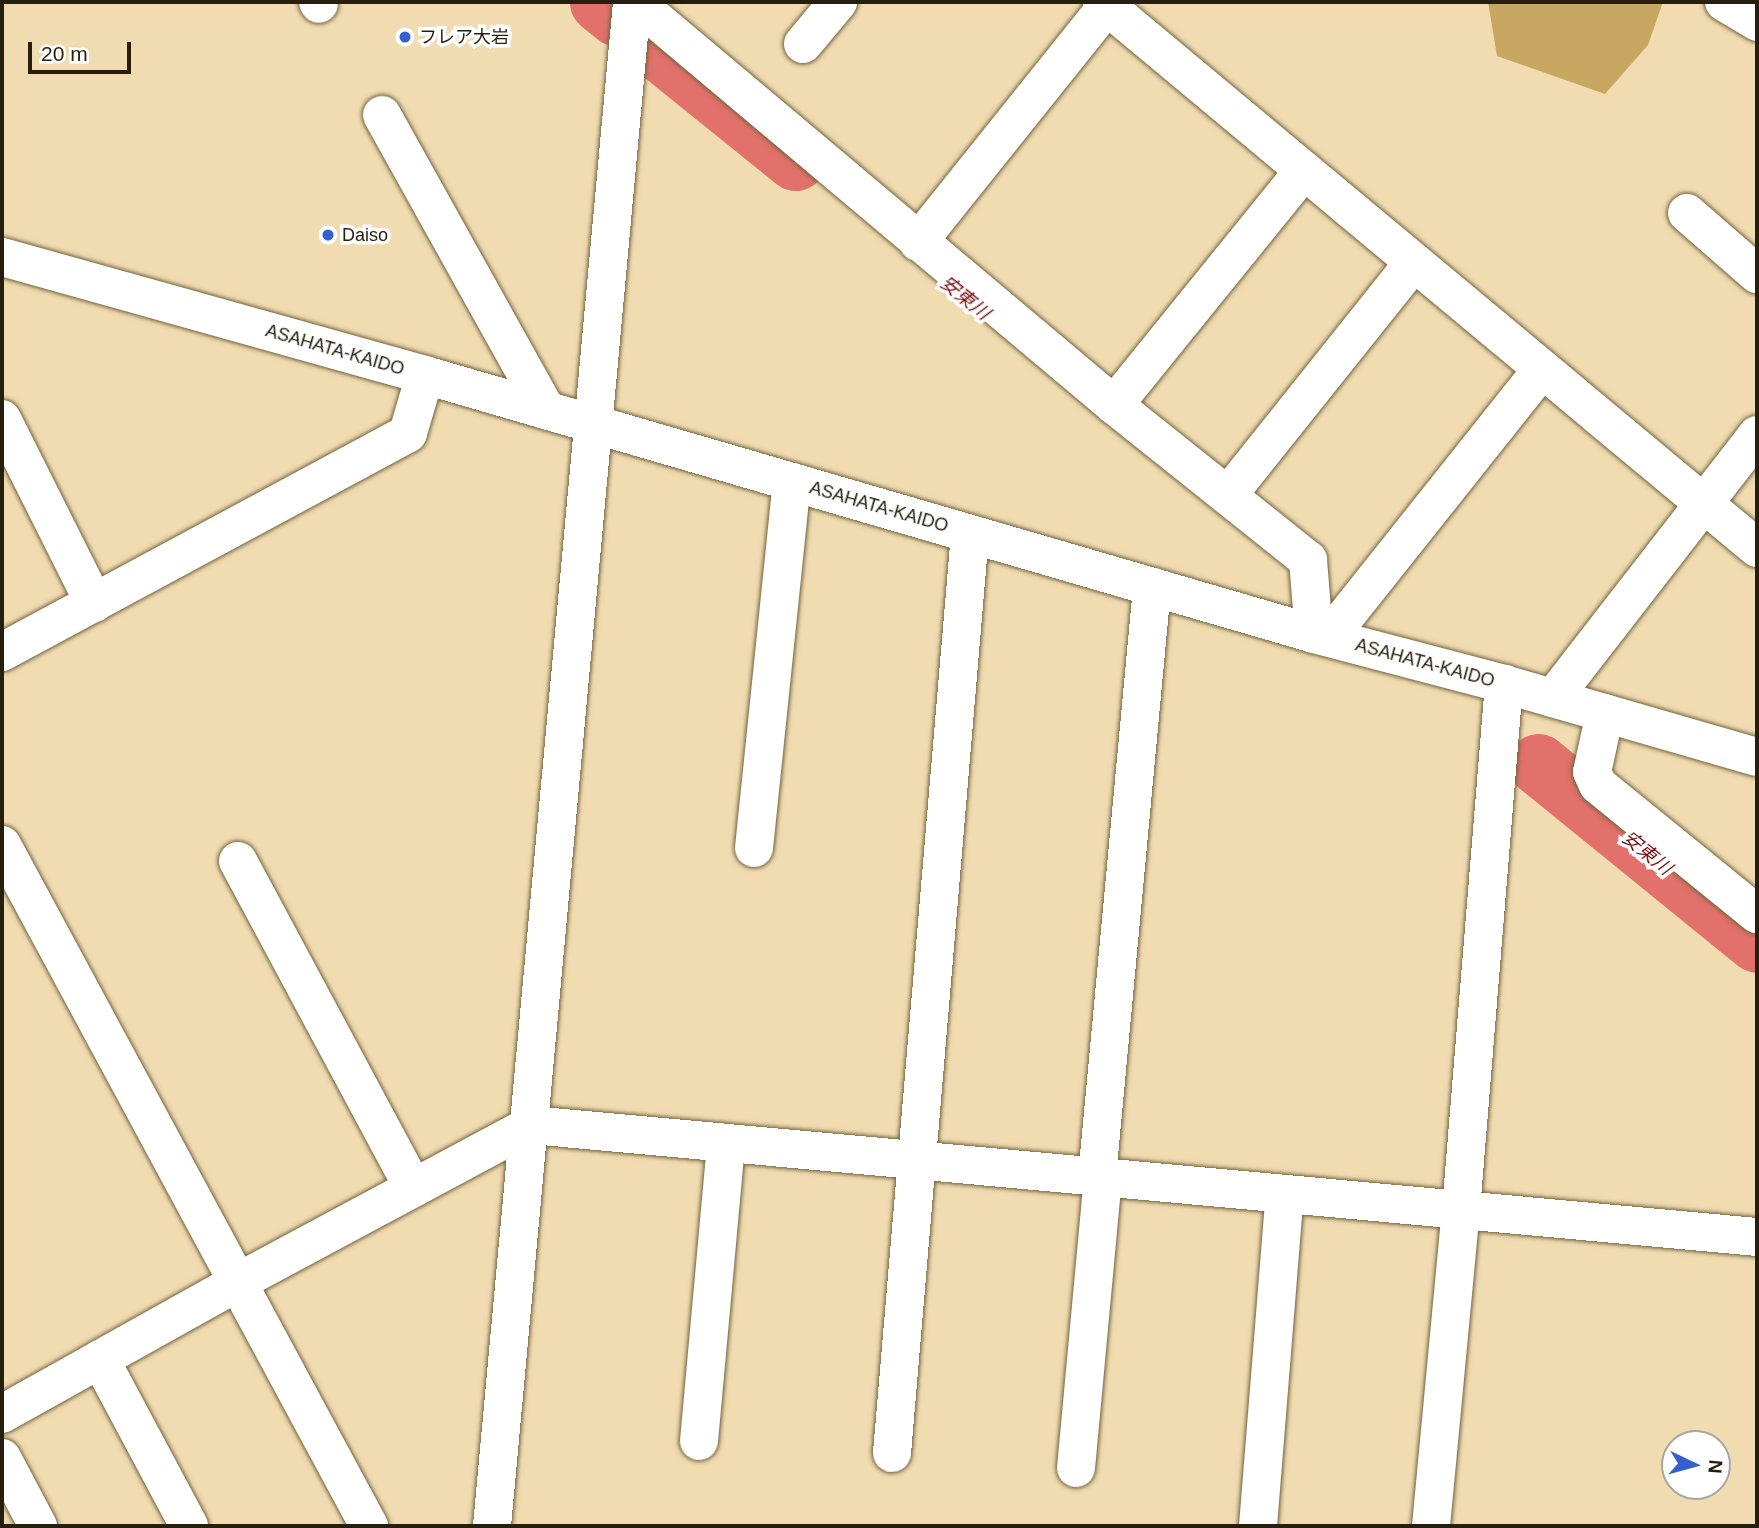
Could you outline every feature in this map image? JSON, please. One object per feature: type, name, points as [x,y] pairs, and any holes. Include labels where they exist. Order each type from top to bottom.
[{"type":"street","points":[[634,2],[918,242],[1308,561],[1321,635]]},
{"type":"street","points":[[492,1526],[531,1125],[592,423],[634,2]]},
{"type":"street","points":[[803,44],[838,2]]},
{"type":"street","points":[[1724,2],[1757,22]]},
{"type":"street","points":[[918,242],[1104,4],[1757,548]]},
{"type":"street","points":[[382,115],[546,410]]},
{"type":"street","points":[[1115,405],[1304,170]]},
{"type":"street","points":[[1687,214],[1757,274]]},
{"type":"street","name":"ASAHATA-KAIDO","points":[[2,257],[425,375],[1152,587],[1757,757]]},
{"type":"street","points":[[1228,495],[1414,262]]},
{"type":"street","points":[[1321,635],[1542,369]]},
{"type":"street","points":[[2,652],[408,433],[425,375]]},
{"type":"street","points":[[2,419],[94,603]]},
{"type":"street","points":[[1553,698],[1757,435]]},
{"type":"street","points":[[754,848],[792,482]]},
{"type":"street","points":[[892,1453],[970,534]]},
{"type":"street","points":[[1076,1468],[1152,587]]},
{"type":"street","points":[[1431,1526],[1461,1210],[1504,684]]},
{"type":"street","points":[[1605,713],[1592,772],[1598,785],[1757,914]]},
{"type":"street","points":[[2,845],[369,1526]]},
{"type":"street","points":[[238,861],[413,1188]]},
{"type":"street","points":[[5,1403],[100,1359],[531,1125],[1757,1237]]},
{"type":"street","points":[[699,1441],[726,1143]]},
{"type":"street","points":[[1258,1526],[1285,1194]]},
{"type":"street","points":[[100,1359],[189,1526]]},
{"type":"street","points":[[2,1458],[38,1526]]},
{"type":"shaded area","points":[[1488,2],[1663,2],[1648,45],[1605,94],[1497,56]]},
{"type":"waterway","name":"安東川","points":[[600,2],[617,16]]},
{"type":"waterway","name":"安東川","points":[[649,42],[795,160]]},
{"type":"waterway","name":"安東川","points":[[1538,764],[1757,942]]},
{"type":"place","name":"フレア大岩","points":[[405,37]]},
{"type":"place","name":"Daiso","points":[[328,235]]}]
